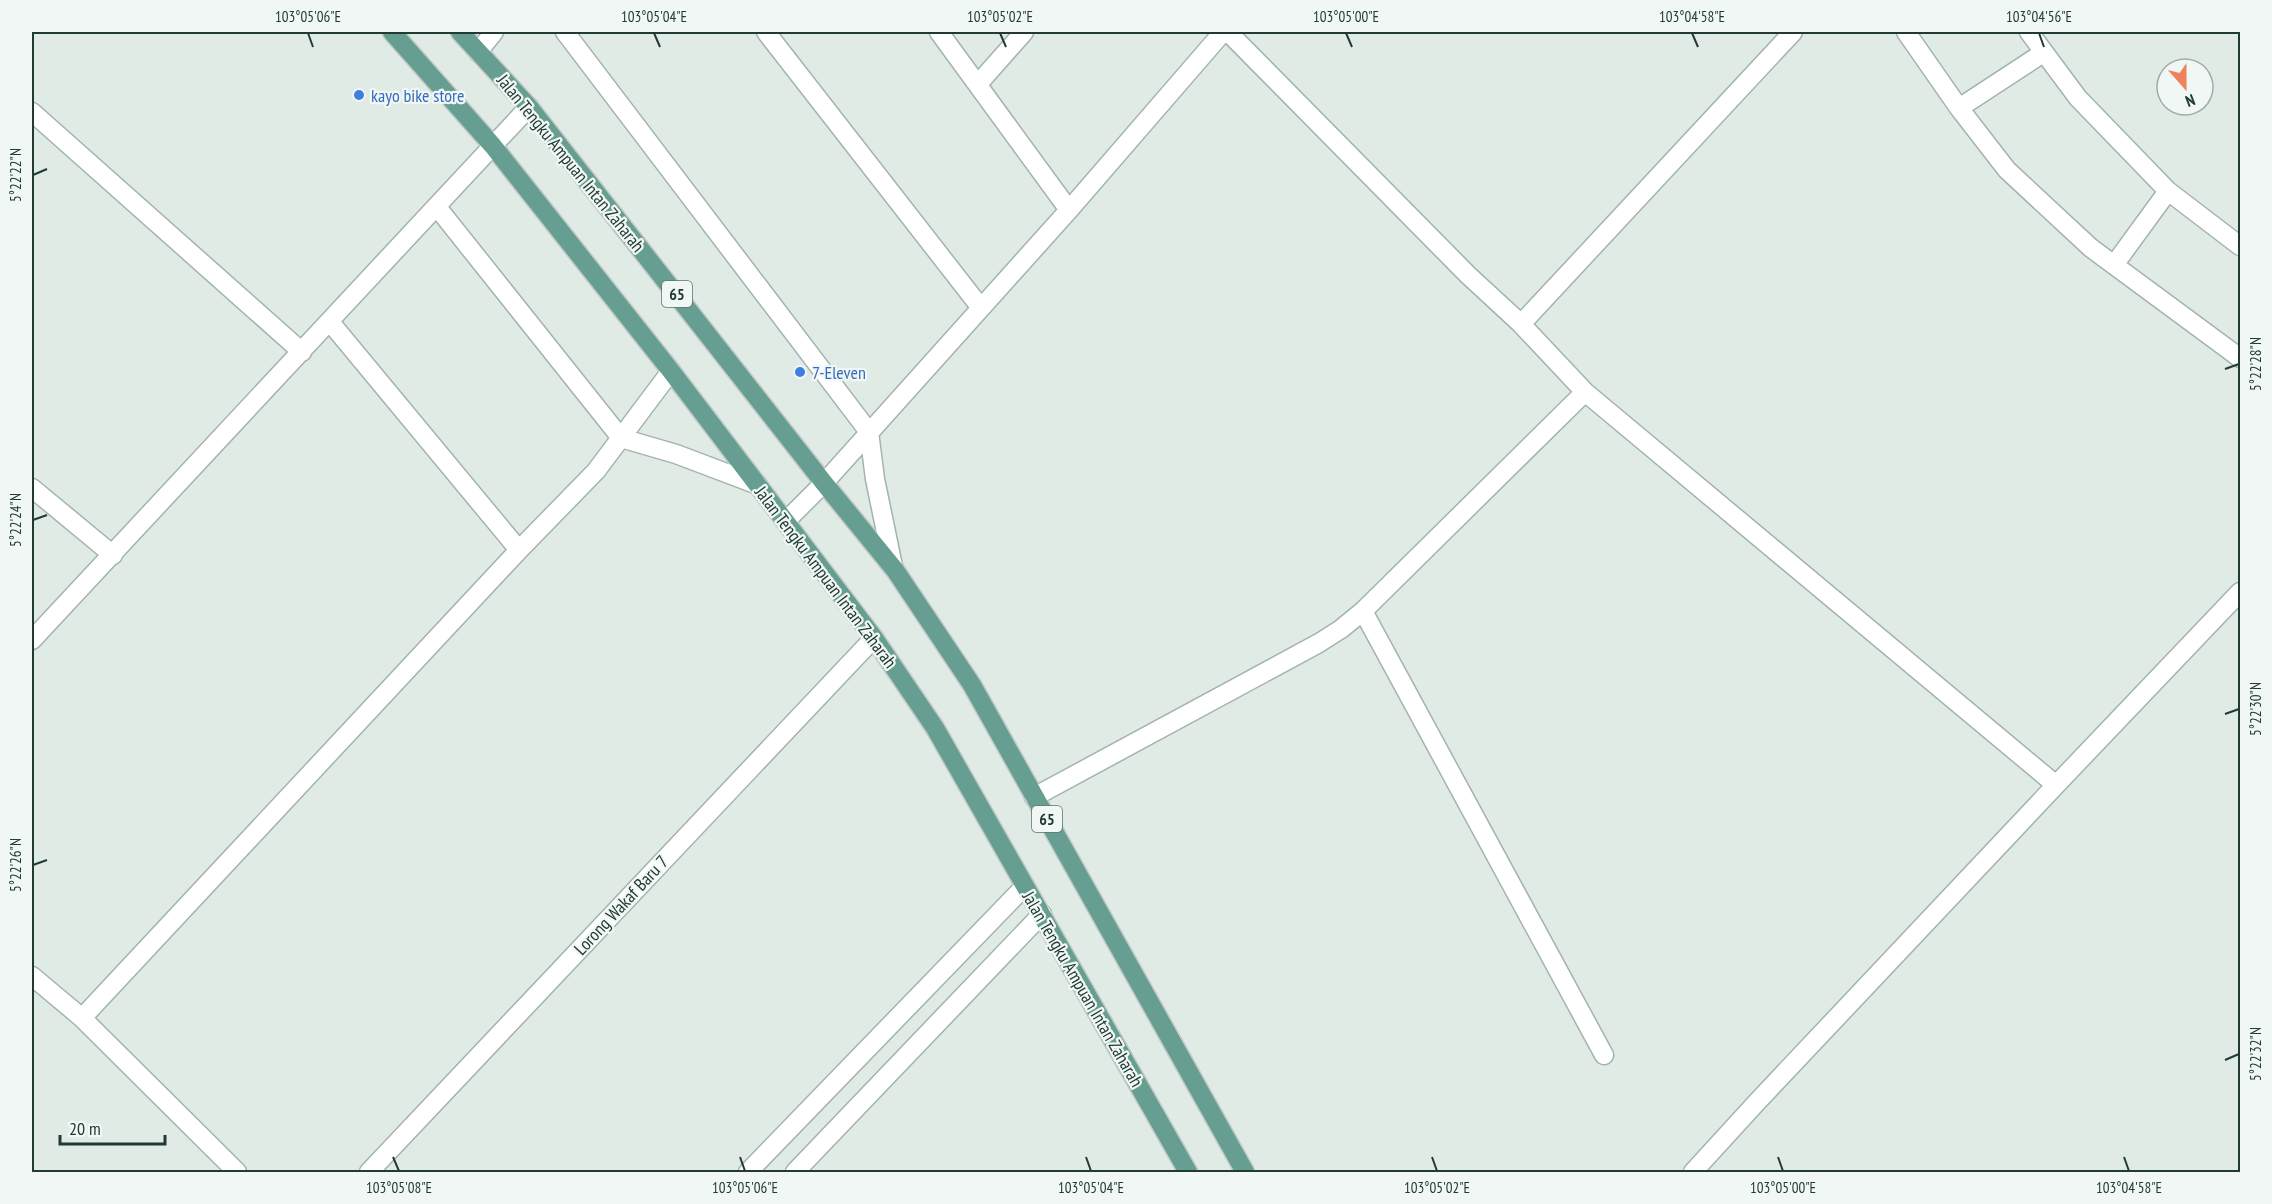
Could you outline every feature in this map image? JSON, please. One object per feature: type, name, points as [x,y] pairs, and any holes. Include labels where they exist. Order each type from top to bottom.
[{"type":"main road","name":"Jalan Tengku Ampuan Intan Zaharah","points":[[392,32],[494,146],[671,371],[874,638],[935,728],[1042,914],[1181,1169]]},
{"type":"main road","name":"Jalan Tengku Ampuan Intan Zaharah","points":[[460,32],[529,107],[824,483],[893,566],[972,685],[1245,1173]]},
{"type":"street","points":[[478,52],[494,32]]},
{"type":"street","points":[[565,32],[869,432],[875,478],[893,566]]},
{"type":"street","points":[[766,32],[981,308]]},
{"type":"street","points":[[939,32],[1070,210]]},
{"type":"street","points":[[978,84],[1024,32]]},
{"type":"street","points":[[786,521],[824,483],[1070,210],[1223,32]]},
{"type":"street","points":[[1228,32],[1468,275],[1521,324],[1584,392],[2056,785]]},
{"type":"street","points":[[1521,324],[1793,32]]},
{"type":"street","points":[[1906,32],[1959,108],[2007,170],[2091,248],[2241,358]]},
{"type":"street","points":[[2029,32],[2078,98],[2168,191],[2241,246]]},
{"type":"street","points":[[1959,108],[2043,53]]},
{"type":"street","points":[[32,640],[529,107]]},
{"type":"street","points":[[32,112],[302,352]]},
{"type":"street","points":[[2114,265],[2168,191]]},
{"type":"street","points":[[437,207],[621,438],[694,460],[758,485]]},
{"type":"street","points":[[330,322],[519,550]]},
{"type":"street","points":[[82,1017],[519,550],[596,471],[671,371]]},
{"type":"street","points":[[1034,797],[1319,643],[1363,611],[1584,392]]},
{"type":"street","points":[[32,488],[113,555]]},
{"type":"street","points":[[1693,1173],[1773,1084],[2241,592]]},
{"type":"street","points":[[1363,611],[1604,1055]]},
{"type":"street","name":"Lorong Wakaf Baru 7","points":[[369,1173],[874,638]]},
{"type":"street","points":[[748,1173],[1025,885]]},
{"type":"street","points":[[795,1173],[1042,914]]},
{"type":"street","points":[[32,976],[82,1017],[237,1173]]},
{"type":"place","name":"kayo bike store","points":[[359,95]]},
{"type":"place","name":"7-Eleven","points":[[800,372]]}]
